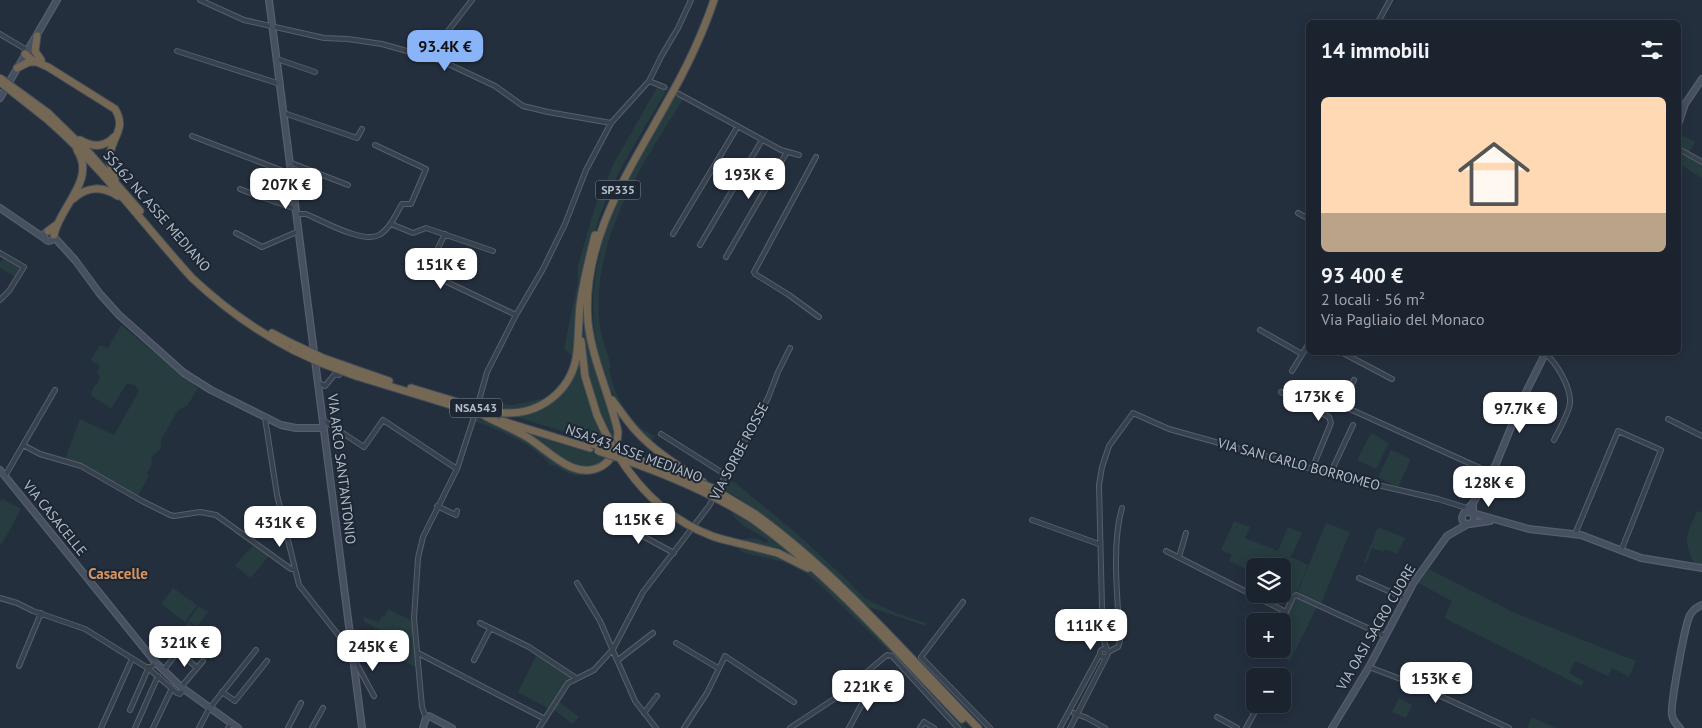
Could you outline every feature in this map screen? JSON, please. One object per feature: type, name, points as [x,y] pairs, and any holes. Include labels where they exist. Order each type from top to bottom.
[{"type":"highway","name":"SP335","points":[[579,347],[579,326],[586,271],[605,208],[616,183],[678,72],[694,39],[709,0]]},
{"type":"highway","name":"SP335","points":[[609,396],[588,324],[588,296],[600,236],[620,185],[686,68],[714,0]]},
{"type":"highway","points":[[37,36],[35,51],[39,61]]},
{"type":"highway","points":[[26,52],[34,55],[48,67],[115,108],[120,119],[118,133],[109,157],[117,184]]},
{"type":"highway","points":[[17,68],[29,62],[39,61]]},
{"type":"highway","name":"SS162 NC ASSE MEDIANO","points":[[0,78],[69,136],[117,184],[187,267],[242,317]]},
{"type":"highway","name":"SS162 NC ASSE MEDIANO","points":[[0,82],[48,117]]},
{"type":"highway","points":[[69,136],[98,146],[106,144],[118,133]]},
{"type":"highway","points":[[50,236],[70,202],[84,170],[80,155],[69,136]]},
{"type":"highway","name":"SS162 NC ASSE MEDIANO","points":[[69,136],[192,278],[209,294],[259,328],[322,363],[358,373]]},
{"type":"highway","points":[[70,202],[79,193],[96,188],[112,193],[126,203]]},
{"type":"highway","name":"NSA543","points":[[484,413],[507,413],[535,408],[556,395],[565,386],[576,360],[579,347]]},
{"type":"highway","name":"NSA543","points":[[579,347],[585,376],[597,414],[614,449],[632,477],[656,502],[679,520],[713,536],[778,553],[790,558],[829,582]]},
{"type":"highway","name":"NSA543 ASSE MEDIANO","points":[[358,373],[673,472],[712,488],[800,548],[867,613],[978,728]]},
{"type":"highway","name":"NSA543","points":[[484,413],[530,439],[567,465],[584,471],[597,468],[606,463],[613,455],[618,444],[618,432],[609,396]]},
{"type":"highway","name":"NSA543","points":[[609,396],[635,430],[647,442],[665,457],[712,488]]},
{"type":"highway","name":"NSA543 ASSE MEDIANO","points":[[591,446],[684,482],[753,516],[829,582],[971,728]]},
{"type":"street","points":[[0,98],[57,0]]},
{"type":"street","points":[[200,0],[244,20],[324,38],[382,44],[428,57],[451,64],[494,86],[523,106],[611,123]]},
{"type":"street","name":"VIA ARCO SANT'ANTONIO","points":[[269,0],[362,728]]},
{"type":"street","points":[[428,57],[472,0]]},
{"type":"street","points":[[478,404],[487,372],[516,315],[547,262],[565,224],[586,170],[611,123],[649,81],[691,0]]},
{"type":"street","points":[[1379,20],[1390,0]]},
{"type":"street","points":[[0,34],[26,52]]},
{"type":"street","points":[[178,51],[280,84]]},
{"type":"street","points":[[277,59],[315,72]]},
{"type":"street","points":[[1681,116],[1685,104],[1702,79]]},
{"type":"street","points":[[649,81],[664,87]]},
{"type":"street","points":[[679,94],[762,140],[787,152],[799,155]]},
{"type":"street","points":[[284,113],[357,138],[362,129]]},
{"type":"street","points":[[673,234],[738,126]]},
{"type":"street","points":[[192,136],[291,174]]},
{"type":"street","points":[[700,245],[762,140]]},
{"type":"street","points":[[240,189],[362,237],[378,236],[391,224],[402,204],[411,204],[426,169],[375,145]]},
{"type":"street","points":[[1681,150],[1702,162]]},
{"type":"street","points":[[726,257],[787,152]]},
{"type":"street","points":[[816,157],[754,272],[820,317]]},
{"type":"street","points":[[289,162],[348,185]]},
{"type":"street","points":[[0,208],[29,226],[50,236],[65,250],[119,315],[184,373],[210,390],[265,418],[289,427],[321,428],[324,430]]},
{"type":"street","points":[[1298,213],[1306,217]]},
{"type":"street","points":[[391,224],[413,233],[426,228],[493,251]]},
{"type":"street","points":[[236,233],[262,247],[299,230]]},
{"type":"street","points":[[445,234],[426,272],[516,315]]},
{"type":"street","points":[[0,300],[9,291],[24,267],[1,256]]},
{"type":"street","points":[[1260,330],[1302,354]]},
{"type":"street","name":"VIA SORBE ROSSE","points":[[539,728],[568,683],[594,670],[613,649],[643,592],[709,506],[768,398],[790,348]]},
{"type":"street","points":[[1292,371],[1306,348]]},
{"type":"street","points":[[1347,355],[1392,379]]},
{"type":"street","points":[[1447,536],[1473,503],[1496,464],[1523,398],[1544,355]]},
{"type":"street","points":[[1547,355],[1556,364],[1561,374],[1570,401],[1554,440]]},
{"type":"street","points":[[319,383],[325,386],[335,374],[340,375]]},
{"type":"street","points":[[1354,380],[1341,405],[1491,473]]},
{"type":"street","points":[[5,476],[55,390]]},
{"type":"street","points":[[1281,392],[1328,416],[1331,423],[1312,469]]},
{"type":"street","name":"VIA SAN CARLO BORROMEO","points":[[1099,544],[1099,485],[1102,467],[1109,446],[1133,413],[1169,429],[1330,474],[1438,499],[1464,513]]},
{"type":"street","points":[[423,728],[426,718],[422,708],[414,618],[418,558],[423,536],[457,469],[474,417]]},
{"type":"street","points":[[265,418],[277,494],[299,585],[353,656],[374,696]]},
{"type":"street","points":[[311,429],[323,419],[364,447],[383,420],[457,469]]},
{"type":"street","points":[[1668,420],[1702,436]]},
{"type":"street","points":[[1330,474],[1353,425]]},
{"type":"street","points":[[311,429],[326,441]]},
{"type":"street","points":[[1575,534],[1618,431],[1661,450],[1621,551]]},
{"type":"street","points":[[661,434],[726,476]]},
{"type":"street","points":[[23,445],[40,454],[81,466],[142,501],[174,516],[200,512],[216,515],[291,569],[295,569]]},
{"type":"street","name":"VIA CASACELLE","points":[[0,470],[163,671],[230,726],[238,728]]},
{"type":"street","points":[[1464,513],[1463,521],[1469,524],[1474,519],[1473,503]]},
{"type":"street","points":[[438,506],[456,515],[458,511]]},
{"type":"street","points":[[1060,728],[1105,652],[1118,647],[1120,641],[1117,550],[1118,524],[1122,508]]},
{"type":"street","points":[[1464,513],[1473,513]]},
{"type":"street","name":"VIA OASI SACRO CUORE","points":[[1473,513],[1500,522],[1536,530],[1575,534],[1641,558],[1702,568]]},
{"type":"street","points":[[614,520],[674,553]]},
{"type":"street","points":[[1032,520],[1099,544],[1105,652],[1099,670],[1070,728]]},
{"type":"street","name":"VIA OASI SACRO CUORE","points":[[1335,727],[1369,667],[1404,598],[1447,536],[1469,524],[1486,521],[1500,522]]},
{"type":"street","points":[[1179,557],[1186,533]]},
{"type":"street","points":[[1166,551],[1286,612],[1293,597],[1296,595],[1385,636]]},
{"type":"street","points":[[1359,578],[1404,598]]},
{"type":"street","points":[[578,583],[600,621],[635,701],[656,728]]},
{"type":"street","points":[[0,598],[85,629],[148,668],[180,694],[203,660]]},
{"type":"street","points":[[963,602],[921,657],[990,728]]},
{"type":"street","points":[[1680,728],[1674,722],[1672,715],[1673,693],[1687,622],[1693,611],[1702,606]]},
{"type":"street","points":[[19,666],[42,614]]},
{"type":"street","points":[[480,623],[529,647],[576,678]]},
{"type":"street","points":[[474,660],[490,629]]},
{"type":"street","points":[[618,660],[653,633]]},
{"type":"street","points":[[676,643],[718,668]]},
{"type":"street","points":[[199,728],[209,708],[256,650]]},
{"type":"street","points":[[418,653],[545,719]]},
{"type":"street","points":[[163,671],[176,654]]},
{"type":"street","points":[[790,728],[837,697],[887,655],[892,656],[958,728]]},
{"type":"street","points":[[684,728],[707,693],[724,656],[794,702]]},
{"type":"street","points":[[101,728],[132,659]]},
{"type":"street","points":[[188,660],[197,668]]},
{"type":"street","points":[[222,692],[235,702],[267,661]]},
{"type":"street","points":[[130,710],[148,668],[156,663]]},
{"type":"street","points":[[1369,667],[1428,690],[1509,728]]},
{"type":"street","points":[[1094,668],[1099,670]]},
{"type":"street","points":[[135,728],[158,676]]},
{"type":"street","points":[[849,728],[871,687]]},
{"type":"street","points":[[153,728],[172,688]]},
{"type":"street","points":[[644,714],[657,696]]},
{"type":"street","points":[[288,728],[301,703]]},
{"type":"street","points":[[312,728],[323,708]]},
{"type":"street","points":[[1070,711],[1084,716],[1105,728]]},
{"type":"street","points":[[1246,728],[1254,713]]},
{"type":"street","points":[[1217,716],[1237,728]]},
{"type":"street","points":[[426,718],[433,717],[452,728]]},
{"type":"street","points":[[920,728],[924,722],[934,728]]},
{"type":"green space","points":[[658,86],[666,91],[617,176],[604,205],[592,241],[584,278],[574,354],[583,347],[584,313],[588,285],[590,352],[616,432],[609,458],[593,466],[574,466],[517,428],[592,452],[595,441],[510,415],[536,405],[511,410],[479,405],[480,400],[512,405],[541,399],[545,400],[566,376],[573,357],[564,349],[578,282],[578,265],[595,207],[614,163]]},
{"type":"green space","points":[[675,95],[683,99],[623,203],[604,259],[599,288],[599,318],[611,366],[609,369],[611,379],[619,399],[630,417],[638,425],[655,436],[651,442],[630,420],[614,396],[603,371],[596,344],[594,289],[605,234],[620,193],[634,164]]},
{"type":"green space","points":[[1681,135],[1695,142],[1689,153],[1681,148]]},
{"type":"green space","points":[[1681,153],[1702,164],[1702,178],[1681,165]]},
{"type":"green space","points":[[4,259],[21,268],[16,277],[0,268],[0,262]]},
{"type":"green space","points":[[121,325],[198,388],[187,406],[178,410],[161,440],[161,449],[152,456],[151,467],[147,473],[149,476],[137,497],[65,459],[80,419],[114,435],[139,391],[135,385],[127,383],[111,409],[91,395],[94,386],[98,383],[100,376],[97,374],[100,366],[91,360],[100,345],[108,348]]},
{"type":"green space","points":[[475,417],[514,432],[578,471],[612,459],[614,460],[593,474],[574,475],[550,465],[526,444],[515,438],[474,421]]},
{"type":"green space","points":[[1371,433],[1389,443],[1376,469],[1357,460]]},
{"type":"green space","points":[[1391,450],[1411,459],[1398,487],[1378,477]]},
{"type":"green space","points":[[733,481],[795,532],[864,598],[896,613],[926,623],[926,626],[866,606],[793,538],[737,497],[722,489],[725,483]]},
{"type":"green space","points":[[2,499],[21,509],[2,544],[0,543],[0,502]]},
{"type":"green space","points":[[731,509],[808,565],[739,541],[752,538],[766,543],[768,540],[740,523],[732,514]]},
{"type":"green space","points":[[1697,511],[1702,512],[1702,564],[1694,563],[1687,542],[1688,531]]},
{"type":"green space","points":[[1234,521],[1250,527],[1245,538],[1278,551],[1288,527],[1302,533],[1291,557],[1308,565],[1296,593],[1293,593],[1291,592],[1291,558],[1246,558],[1246,570],[1229,561],[1232,555],[1221,550]]},
{"type":"green space","points":[[1326,523],[1350,532],[1321,604],[1297,593]]},
{"type":"green space","points":[[1378,527],[1405,538],[1397,554],[1385,549],[1383,552],[1372,548],[1366,563],[1364,562]]},
{"type":"green space","points":[[256,544],[270,554],[251,578],[235,566]]},
{"type":"green space","points":[[738,546],[766,552],[800,564],[821,580],[870,626],[967,728],[960,728],[889,651],[807,574],[784,562],[744,553],[740,551]]},
{"type":"green space","points":[[1429,569],[1513,612],[1636,661],[1629,677],[1612,668],[1608,676],[1575,661],[1569,673],[1584,681],[1581,686],[1444,618],[1452,601],[1418,583]]},
{"type":"green space","points":[[173,588],[197,605],[185,622],[161,604]]},
{"type":"green space","points":[[1296,597],[1317,607],[1290,661],[1284,658],[1291,658],[1291,613],[1288,613]]},
{"type":"green space","points":[[199,606],[208,612],[197,627],[188,621]]},
{"type":"green space","points":[[388,609],[412,621],[418,668],[371,645],[373,642],[383,647],[387,639],[379,632],[380,630],[363,621],[364,617],[379,622]]},
{"type":"green space","points":[[188,622],[196,628],[186,641],[178,635]]},
{"type":"green space","points":[[537,654],[572,678],[566,683],[549,709],[518,692]]},
{"type":"green space","points":[[1399,698],[1412,705],[1406,718],[1392,712]]},
{"type":"green space","points":[[558,701],[579,717],[573,724],[554,710]]},
{"type":"green space","points":[[1532,717],[1556,728],[1527,728]]},
{"type":"tunnel","points":[[664,87],[679,94]]},
{"type":"district","name":"Casacelle","points":[[118,574]]}]
